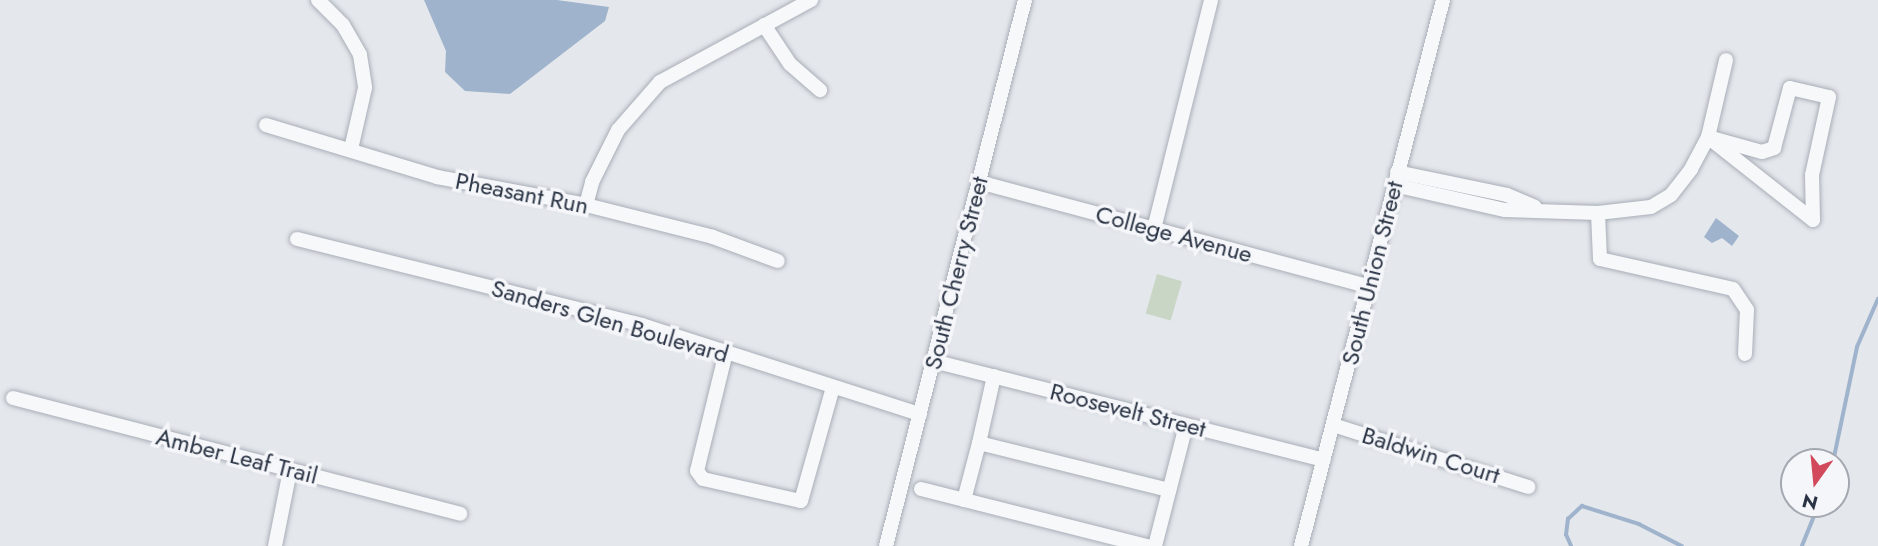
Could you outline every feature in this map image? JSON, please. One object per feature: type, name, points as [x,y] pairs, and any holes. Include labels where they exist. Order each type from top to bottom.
[{"type":"street","points":[[318,0],[354,39],[362,64],[365,88],[351,149]]},
{"type":"street","points":[[586,205],[608,146],[642,100],[684,65],[811,0]]},
{"type":"street","name":"South Cherry Street","points":[[886,546],[1025,0]]},
{"type":"street","points":[[1154,229],[1211,0]]},
{"type":"street","name":"South Union Street","points":[[1301,546],[1443,0]]},
{"type":"street","points":[[764,25],[790,64],[820,90]]},
{"type":"street","points":[[1396,178],[1507,195],[1542,210],[1598,213],[1651,207],[1671,195],[1709,137],[1726,60]]},
{"type":"street","points":[[1790,88],[1829,97],[1812,174],[1813,220],[1709,137],[1762,152],[1774,148],[1790,88]]},
{"type":"street","name":"Pheasant Run","points":[[266,125],[437,177],[586,205],[713,237],[778,261]]},
{"type":"street","name":"College Avenue","points":[[979,182],[1368,286]]},
{"type":"street","points":[[1598,213],[1600,259],[1733,289],[1747,310],[1745,354]]},
{"type":"street","name":"Sanders Glen Boulevard","points":[[297,239],[642,325],[920,414]]},
{"type":"street","points":[[726,352],[696,471],[703,479],[801,501],[833,387]]},
{"type":"street","name":"Roosevelt Street","points":[[933,361],[1324,460]]},
{"type":"street","points":[[964,500],[994,376]]},
{"type":"street","name":"Amber Leaf Trail","points":[[13,398],[460,514]]},
{"type":"street","points":[[1154,546],[1186,425]]},
{"type":"street","name":"Baldwin Court","points":[[1333,425],[1528,487]]},
{"type":"street","points":[[979,443],[1169,490]]},
{"type":"street","points":[[275,546],[290,470]]},
{"type":"street","points":[[921,489],[1147,546]]},
{"type":"green space","points":[[1157,274],[1182,281],[1171,321],[1146,313]]},
{"type":"water","points":[[424,0],[557,0],[609,7],[605,21],[510,94],[465,91],[445,72],[446,51]]},
{"type":"water","points":[[1716,218],[1739,236],[1732,246],[1722,238],[1712,243],[1704,237]]},
{"type":"waterway","points":[[1836,448],[1857,347],[1878,299]]},
{"type":"waterway","points":[[1571,546],[1566,535],[1568,519],[1582,506],[1639,524],[1682,546]]},
{"type":"waterway","points":[[1802,546],[1813,518]]}]
